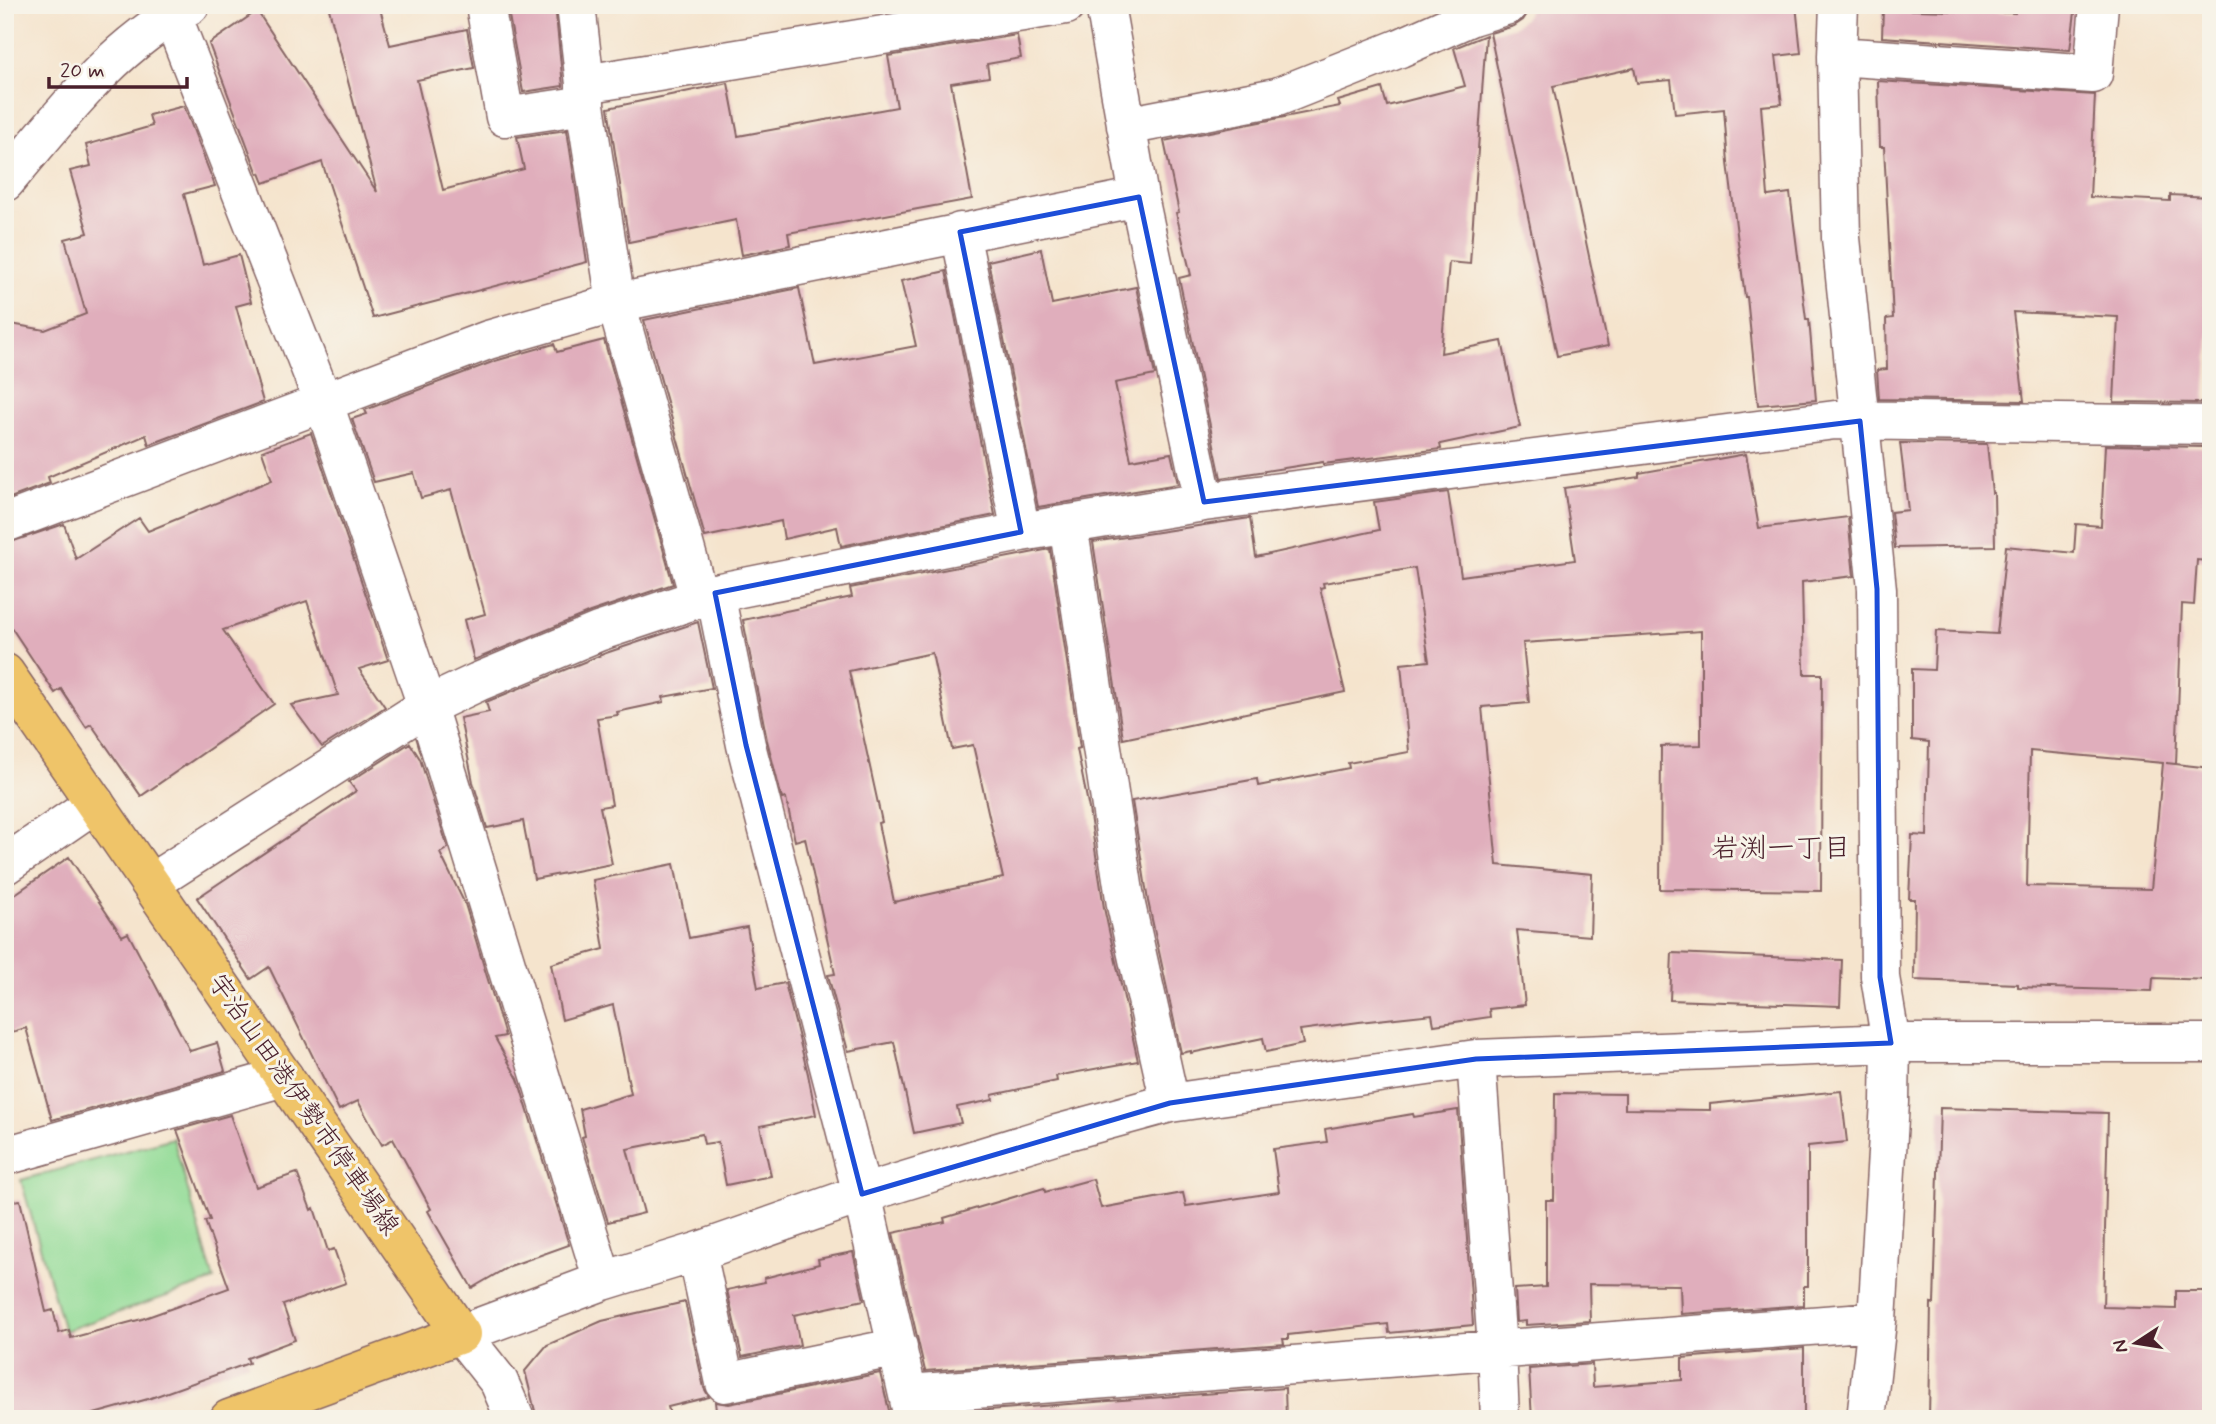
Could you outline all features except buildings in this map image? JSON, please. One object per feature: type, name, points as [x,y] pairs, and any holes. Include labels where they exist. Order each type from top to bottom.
[{"type":"main road","name":"宇治山田港伊勢市停車場線","points":[[5,673],[461,1334]]},
{"type":"main road","points":[[229,1419],[461,1334]]},
{"type":"street","points":[[485,5],[505,117],[585,95],[1066,5]]},
{"type":"street","points":[[576,5],[585,95],[616,303],[707,595],[862,1194],[911,1406],[1497,1349],[1877,1321]]},
{"type":"street","points":[[1105,5],[1139,197],[1204,502]]},
{"type":"street","points":[[1126,126],[1277,97],[1472,16],[1508,5]]},
{"type":"street","points":[[1839,5],[1837,56],[1841,238],[1877,589],[1880,977],[1891,1043],[1891,1102],[1877,1321],[1866,1419]]},
{"type":"street","points":[[1837,56],[2093,74],[2099,5]]},
{"type":"street","points":[[5,182],[92,79],[127,46],[176,9],[323,401],[427,706],[603,1282]]},
{"type":"street","points":[[5,523],[488,340],[616,303],[1139,197]]},
{"type":"street","points":[[960,232],[1021,532]]},
{"type":"street","points":[[151,883],[427,706],[598,632],[707,595],[1021,532],[1204,502],[1835,421],[2211,425]]},
{"type":"street","points":[[1068,524],[1126,905],[1170,1103]]},
{"type":"street","points":[[5,865],[95,803]]},
{"type":"street","points":[[516,1419],[499,1382],[461,1334],[603,1282],[862,1194],[1057,1134],[1170,1103],[1476,1059],[1891,1043],[2211,1043]]},
{"type":"street","points":[[1476,1059],[1500,1419]]},
{"type":"street","points":[[5,1156],[284,1077]]},
{"type":"street","points":[[696,1252],[725,1383],[898,1347]]},
{"type":"highlighted area","points":[[1139,197],[1204,502],[1860,421],[1877,589],[1880,977],[1891,1043],[1476,1059],[1170,1103],[862,1194],[746,745],[715,593],[1021,532],[960,232]]},
{"type":"green space","points":[[173,1138],[214,1280],[64,1331],[21,1180]]},
{"type":"district","name":"岩渕一丁目","points":[[1781,849]]}]
